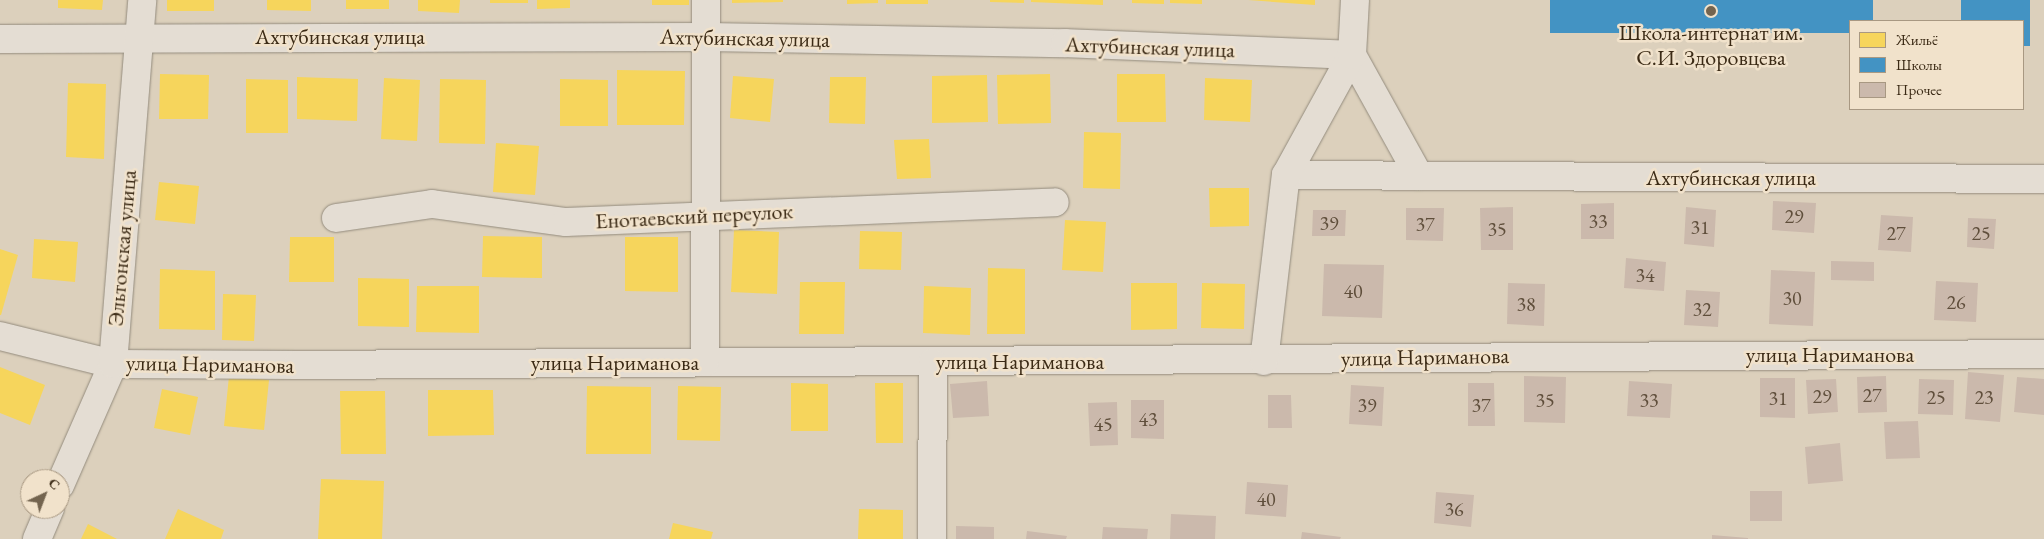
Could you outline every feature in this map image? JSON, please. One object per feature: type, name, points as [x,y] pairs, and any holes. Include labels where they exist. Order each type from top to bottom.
[{"type":"street","name":"Эльтонская улица","points":[[67,469],[113,364],[142,0]]},
{"type":"street","points":[[705,362],[706,0]]},
{"type":"street","points":[[1264,361],[1286,176],[1352,55],[1355,0]]},
{"type":"street","name":"Ахтубинская улица","points":[[0,39],[140,37],[707,37],[1065,43],[1352,55]]},
{"type":"street","points":[[1352,55],[1418,176]]},
{"type":"street","name":"Ахтубинская улица","points":[[1286,176],[2044,180]]},
{"type":"street","name":"Енотаевский переулок","points":[[336,218],[432,204],[566,222],[1055,202]]},
{"type":"street","name":"улица Нариманова","points":[[0,336],[113,364],[933,363],[2044,354]]},
{"type":"street","points":[[932,539],[933,363]]},
{"type":"street","points":[[37,539],[46,519]]},
{"type":"building: Жильё","points":[[58,0],[103,0],[102,10],[58,8]]},
{"type":"building: Жильё","points":[[167,0],[214,0],[214,11],[167,11]]},
{"type":"building: Жильё","points":[[267,0],[311,0],[311,11],[267,10]]},
{"type":"building: Жильё","points":[[346,0],[389,0],[389,9],[346,9]]},
{"type":"building: Жильё","points":[[418,0],[460,0],[459,13],[418,11]]},
{"type":"building: Жильё","points":[[490,0],[528,0],[528,3],[490,3]]},
{"type":"building: Жильё","points":[[537,0],[570,0],[570,8],[537,9]]},
{"type":"building: Жильё","points":[[652,0],[689,0],[689,5],[652,5]]},
{"type":"building: Жильё","points":[[732,0],[783,0],[783,2],[732,3]]},
{"type":"building: Жильё","points":[[847,0],[878,0],[878,3],[847,4]]},
{"type":"building: Жильё","points":[[886,0],[928,0],[928,4],[886,4]]},
{"type":"building: Жильё","points":[[990,0],[1024,0],[1024,3],[990,2]]},
{"type":"building: Жильё","points":[[1031,0],[1103,0],[1103,5],[1031,2]]},
{"type":"building: Жильё","points":[[1132,0],[1164,0],[1164,4],[1132,3]]},
{"type":"building: Жильё","points":[[1170,0],[1202,0],[1202,4],[1170,3]]},
{"type":"building: Жильё","points":[[1248,0],[1315,0],[1315,5]]},
{"type":"building: Жильё","points":[[617,70],[685,71],[684,125],[617,125]]},
{"type":"building: Жильё","points":[[160,74],[209,75],[208,119],[159,119]]},
{"type":"building: Жильё","points":[[1050,74],[1051,123],[998,124],[997,75]]},
{"type":"building: Жильё","points":[[1117,74],[1165,74],[1166,122],[1117,122]]},
{"type":"building: Жильё","points":[[987,75],[988,122],[932,123],[932,76]]},
{"type":"building: Жильё","points":[[733,76],[774,79],[770,122],[730,118]]},
{"type":"building: Жильё","points":[[297,77],[358,79],[357,121],[297,119]]},
{"type":"building: Жильё","points":[[830,77],[866,77],[865,124],[829,123]]},
{"type":"building: Жильё","points":[[384,78],[420,80],[417,141],[381,139]]},
{"type":"building: Жильё","points":[[1205,78],[1252,80],[1250,122],[1204,120]]},
{"type":"building: Жильё","points":[[246,79],[288,80],[288,133],[246,133]]},
{"type":"building: Жильё","points":[[440,79],[486,80],[485,144],[439,143]]},
{"type":"building: Жильё","points":[[560,79],[608,80],[608,126],[560,126]]},
{"type":"building: Жильё","points":[[68,83],[106,84],[104,159],[66,157]]},
{"type":"building: Жильё","points":[[1084,132],[1121,133],[1120,189],[1083,188]]},
{"type":"building: Жильё","points":[[929,139],[931,178],[897,179],[894,140]]},
{"type":"building: Жильё","points":[[496,143],[539,146],[535,195],[493,192]]},
{"type":"building: Жильё","points":[[159,182],[199,186],[195,224],[155,220]]},
{"type":"building: Жильё","points":[[1209,188],[1249,188],[1249,226],[1210,227]]},
{"type":"building: Жильё","points":[[1065,220],[1106,222],[1103,272],[1062,270]]},
{"type":"building: Жильё","points":[[734,230],[779,232],[777,294],[731,292]]},
{"type":"building: Жильё","points":[[860,231],[902,232],[901,270],[859,269]]},
{"type":"building: Жильё","points":[[483,236],[542,237],[542,278],[482,277]]},
{"type":"building: Жильё","points":[[290,237],[334,237],[334,282],[289,282]]},
{"type":"building: Жильё","points":[[625,237],[678,237],[678,292],[625,291]]},
{"type":"building: Жильё","points":[[34,239],[78,242],[75,282],[32,278]]},
{"type":"building: Жильё","points":[[0,249],[18,255],[1,315],[0,315]]},
{"type":"building: Жильё","points":[[988,268],[1025,269],[1025,334],[987,334]]},
{"type":"building: Жильё","points":[[160,269],[215,271],[215,330],[159,329]]},
{"type":"building: Жильё","points":[[358,278],[409,279],[409,327],[358,326]]},
{"type":"building: Жильё","points":[[800,282],[845,282],[844,334],[799,334]]},
{"type":"building: Жильё","points":[[1131,283],[1177,283],[1177,329],[1131,330]]},
{"type":"building: Жильё","points":[[1202,283],[1245,284],[1244,329],[1201,328]]},
{"type":"building: Жильё","points":[[417,286],[479,286],[479,333],[416,332]]},
{"type":"building: Жильё","points":[[924,286],[971,288],[970,335],[923,333]]},
{"type":"building: Жильё","points":[[223,294],[256,295],[254,341],[222,340]]},
{"type":"building: Жильё","points":[[0,367],[45,385],[30,425],[0,413]]},
{"type":"building: Жильё","points":[[229,376],[269,380],[264,430],[224,426]]},
{"type":"building: Жильё","points":[[791,383],[828,384],[828,431],[791,431]]},
{"type":"building: Жильё","points":[[875,383],[903,383],[903,443],[876,443]]},
{"type":"building: Жильё","points":[[587,386],[651,387],[651,454],[586,454]]},
{"type":"building: Жильё","points":[[678,386],[721,387],[720,441],[677,440]]},
{"type":"building: Жильё","points":[[162,389],[198,397],[190,435],[154,428]]},
{"type":"building: Жильё","points":[[428,390],[493,390],[494,435],[428,436]]},
{"type":"building: Жильё","points":[[340,391],[385,391],[386,454],[341,454]]},
{"type":"building: Жильё","points":[[321,479],[384,481],[382,539],[318,539]]},
{"type":"building: Жильё","points":[[178,509],[224,530],[221,539],[165,539]]},
{"type":"building: Жильё","points":[[859,509],[903,510],[903,539],[858,539]]},
{"type":"building: Жильё","points":[[673,523],[713,532],[711,539],[669,539]]},
{"type":"building: Жильё","points":[[88,524],[117,539],[81,539]]},
{"type":"building: Школы","name":"Школа-интернат им. С.И. Здоровцева","points":[[1550,0],[1873,0],[1873,20],[1849,20],[1849,33],[1550,33]]},
{"type":"building: Школы","points":[[1961,0],[2030,0],[2030,46],[2024,46],[2024,20],[1961,20]]},
{"type":"building: Прочее","points":[[1773,201],[1816,203],[1814,233],[1772,230]]},
{"type":"building: Прочее","points":[[1614,203],[1614,239],[1581,239],[1581,204]]},
{"type":"building: Прочее","points":[[1513,207],[1513,250],[1481,250],[1480,208]]},
{"type":"building: Прочее","points":[[1686,207],[1716,210],[1714,247],[1684,244]]},
{"type":"building: Прочее","points":[[1406,208],[1444,208],[1443,241],[1406,240]]},
{"type":"building: Прочее","points":[[1313,210],[1346,210],[1345,236],[1312,236]]},
{"type":"building: Прочее","points":[[1881,215],[1913,217],[1911,252],[1878,250]]},
{"type":"building: Прочее","points":[[1968,218],[1996,219],[1994,249],[1967,247]]},
{"type":"building: Прочее","points":[[1626,258],[1666,262],[1664,291],[1624,288]]},
{"type":"building: Прочее","points":[[1831,261],[1874,262],[1874,281],[1831,280]]},
{"type":"building: Прочее","points":[[1324,264],[1384,265],[1382,318],[1322,316]]},
{"type":"building: Прочее","points":[[1771,270],[1815,272],[1813,326],[1769,324]]},
{"type":"building: Прочее","points":[[1936,281],[1978,283],[1976,322],[1934,320]]},
{"type":"building: Прочее","points":[[1508,283],[1545,284],[1544,326],[1507,324]]},
{"type":"building: Прочее","points":[[1686,290],[1720,292],[1718,327],[1684,325]]},
{"type":"building: Прочее","points":[[1968,372],[2004,375],[2000,422],[1965,419]]},
{"type":"building: Прочее","points":[[1524,376],[1566,377],[1565,423],[1524,422]]},
{"type":"building: Прочее","points":[[1886,376],[1887,412],[1858,413],[1857,377]]},
{"type":"building: Прочее","points":[[2017,377],[2044,379],[2044,415],[2014,412]]},
{"type":"building: Прочее","points":[[1760,378],[1795,378],[1795,418],[1760,417]]},
{"type":"building: Прочее","points":[[1836,379],[1838,412],[1808,414],[1806,380]]},
{"type":"building: Прочее","points":[[1919,379],[1954,380],[1953,415],[1918,414]]},
{"type":"building: Прочее","points":[[987,381],[989,416],[953,418],[950,384]]},
{"type":"building: Прочее","points":[[1629,381],[1672,384],[1670,418],[1627,416]]},
{"type":"building: Прочее","points":[[1468,383],[1494,383],[1495,426],[1468,426]]},
{"type":"building: Прочее","points":[[1351,385],[1384,387],[1382,426],[1349,424]]},
{"type":"building: Прочее","points":[[1268,395],[1291,395],[1292,428],[1268,428]]},
{"type":"building: Прочее","points":[[1131,400],[1164,400],[1164,439],[1131,438]]},
{"type":"building: Прочее","points":[[1117,402],[1118,445],[1090,446],[1088,403]]},
{"type":"building: Прочее","points":[[1918,421],[1920,458],[1886,459],[1884,422]]},
{"type":"building: Прочее","points":[[1840,443],[1843,481],[1808,484],[1805,447]]},
{"type":"building: Прочее","points":[[1247,482],[1288,485],[1286,517],[1245,514]]},
{"type":"building: Прочее","points":[[1750,491],[1782,491],[1782,521],[1750,521]]},
{"type":"building: Прочее","points":[[1436,492],[1474,495],[1471,527],[1434,523]]},
{"type":"building: Прочее","points":[[1171,514],[1216,516],[1215,539],[1170,539]]},
{"type":"building: Прочее","points":[[956,526],[994,527],[994,539],[956,539]]},
{"type":"building: Прочее","points":[[1103,527],[1148,529],[1147,539],[1102,539]]},
{"type":"building: Прочее","points":[[1027,531],[1067,536],[1066,539],[1026,539]]},
{"type":"building: Прочее","points":[[1302,532],[1341,537],[1340,539],[1301,539]]},
{"type":"building: Прочее","points":[[1712,535],[1748,538],[1748,539],[1712,539]]},
{"type":"place","name":"Школа-интернат им. С.И. Здоровцева","points":[[1711,11]]}]
